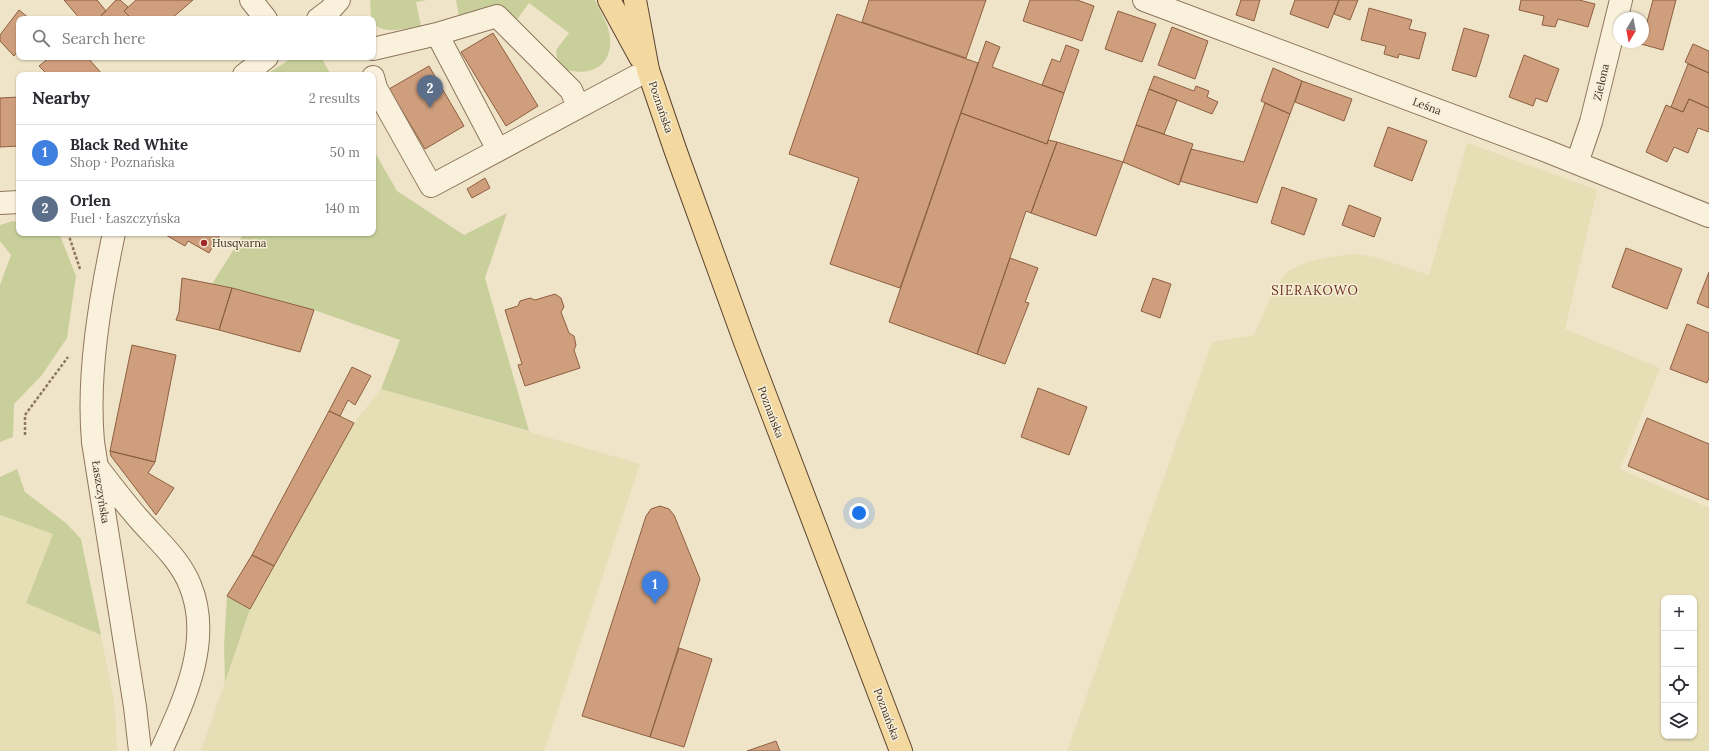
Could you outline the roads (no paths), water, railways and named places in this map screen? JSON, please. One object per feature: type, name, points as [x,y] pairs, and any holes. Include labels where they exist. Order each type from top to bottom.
[{"type":"main road","name":"Poznańska","points":[[609,0],[648,70]]},
{"type":"main road","name":"Poznańska","points":[[635,0],[648,70],[745,342],[901,751]]},
{"type":"street","points":[[251,0],[264,16]]},
{"type":"street","name":"Leśna","points":[[1144,0],[1577,163],[1709,216]]},
{"type":"street","name":"Zielona","points":[[1577,163],[1592,122],[1621,0]]},
{"type":"street","points":[[376,48],[437,34],[497,16],[571,90],[578,106]]},
{"type":"street","points":[[437,34],[498,150]]},
{"type":"street","points":[[248,72],[263,60]]},
{"type":"street","points":[[368,60],[372,72]]},
{"type":"street","points":[[376,88],[431,186],[578,106],[648,70]]},
{"type":"street","points":[[0,203],[16,202]]},
{"type":"street","name":"Łaszczyńska","points":[[113,236],[107,267],[92,371],[91,417],[97,468],[135,707],[140,751]]},
{"type":"street","points":[[97,468],[138,518],[172,556],[190,584],[197,608],[198,637],[192,670],[179,713],[162,751]]},
{"type":"place","name":"Orlen","points":[[430,108]]},
{"type":"place","name":"Husqvarna","points":[[204,243]]},
{"type":"place","name":"Black Red White","points":[[655,604]]},
{"type":"district","name":"SIERAKOWO","points":[[1315,290]]}]
